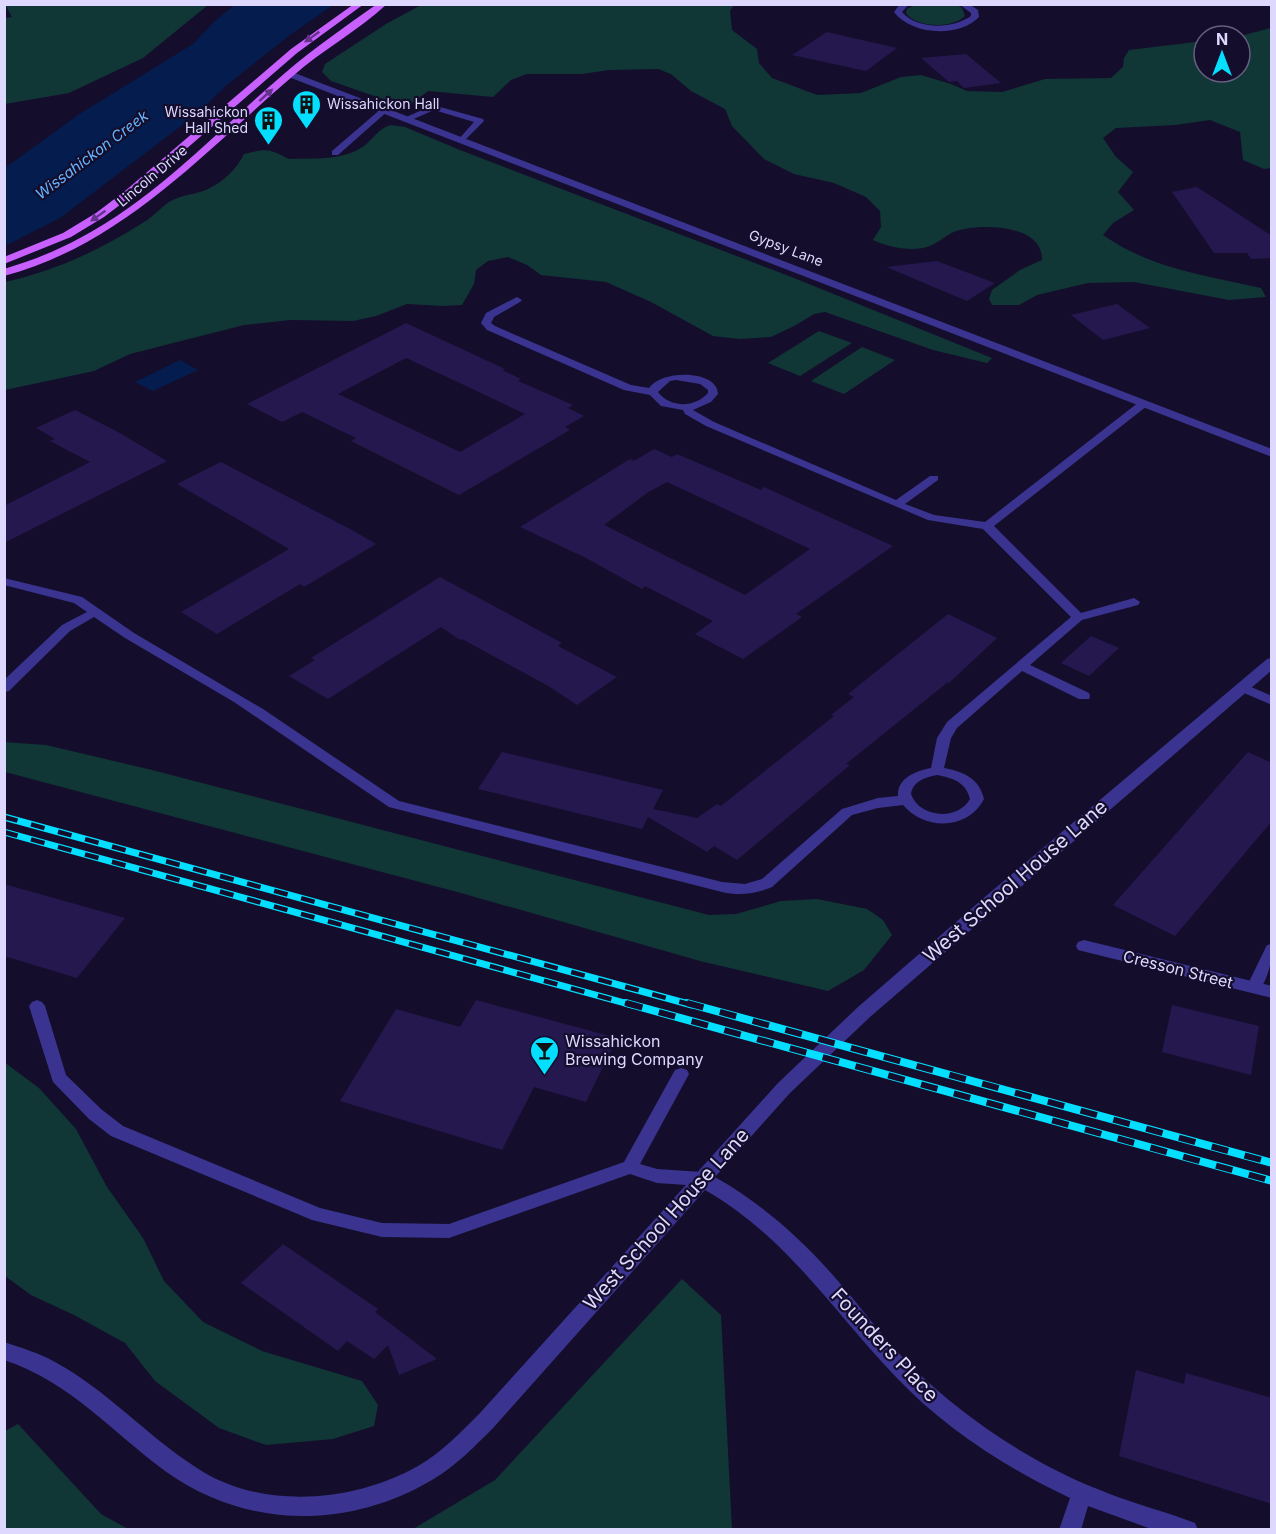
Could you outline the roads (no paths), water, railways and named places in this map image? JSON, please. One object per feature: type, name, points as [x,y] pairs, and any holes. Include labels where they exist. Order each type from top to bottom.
[{"type":"main road","name":"Lincoln Drive","points":[[4,261],[67,235],[100,215],[129,193],[281,61],[360,4]]},
{"type":"main road","name":"Lincoln Drive","points":[[4,273],[64,252],[122,219],[289,74],[333,39],[384,4]]},
{"type":"street","points":[[905,4],[898,12],[906,21],[940,27],[953,27],[971,21],[975,17],[975,12],[963,4]]},
{"type":"street","name":"Gypsy Lane","points":[[289,74],[1272,453]]},
{"type":"street","name":"West School House Lane","points":[[4,1351],[46,1366],[167,1459],[226,1495],[252,1502],[286,1506],[323,1506],[392,1490],[417,1477],[458,1449],[487,1420],[784,1088],[817,1055],[1001,893],[1272,662]]},
{"type":"street","name":"Cresson Street","points":[[1084,946],[1272,992]]},
{"type":"street","name":"Founders Place","points":[[702,1179],[732,1195],[763,1218],[797,1250],[903,1371],[945,1409],[1033,1468],[1083,1493],[1187,1530]]},
{"type":"street","points":[[1070,1530],[1074,1512],[1083,1493]]},
{"type":"lane","points":[[406,118],[434,106],[480,121],[462,140]]},
{"type":"lane","points":[[335,153],[385,110]]},
{"type":"lane","points":[[517,300],[490,315],[486,323],[628,388],[653,392],[660,401],[677,407],[696,406],[710,399],[713,394],[709,385],[695,378],[676,377],[660,382],[653,392]]},
{"type":"lane","points":[[987,526],[1143,404]]},
{"type":"lane","points":[[686,407],[689,412],[710,424],[897,505],[932,518],[987,526],[1078,617]]},
{"type":"lane","points":[[897,505],[934,478]]},
{"type":"lane","points":[[4,581],[78,600],[117,629],[238,698],[394,804],[722,887],[754,890],[767,884],[847,813],[878,803],[907,800]]},
{"type":"lane","points":[[937,771],[944,738],[952,725],[1078,617],[1134,602]]},
{"type":"lane","points":[[4,688],[66,628],[95,612]]},
{"type":"lane","points":[[1021,666],[1084,696]]},
{"type":"lane","points":[[1242,687],[1272,700]]},
{"type":"lane","points":[[937,771],[958,775],[973,785],[977,799],[971,811],[955,818],[935,817],[913,808],[907,800],[905,792],[912,778],[937,771]]},
{"type":"lane","points":[[1254,988],[1272,949]]},
{"type":"lane","points":[[37,1006],[59,1078],[95,1114],[117,1131],[318,1215],[382,1230],[449,1230],[630,1167],[657,1176],[702,1179]]},
{"type":"lane","points":[[630,1167],[681,1074]]},
{"type":"water","name":"Wissahickon Creek","points":[[236,4],[333,5],[290,35],[227,85],[198,113],[60,218],[5,246],[5,168],[78,115],[193,44],[215,21]]},
{"type":"water","points":[[180,360],[198,370],[153,391],[135,382]]},
{"type":"railway","points":[[4,817],[692,1005]]},
{"type":"railway","points":[[4,832],[632,1005]]},
{"type":"railway","points":[[626,1003],[1272,1181]]},
{"type":"railway","points":[[687,1003],[1272,1163]]},
{"type":"place","name":"Wissahickon Hall","points":[[306,130]]},
{"type":"place","name":"Wissahickon Hall Shed","points":[[269,146]]},
{"type":"place","name":"Wissahickon Brewing Company","points":[[544,1076]]}]
